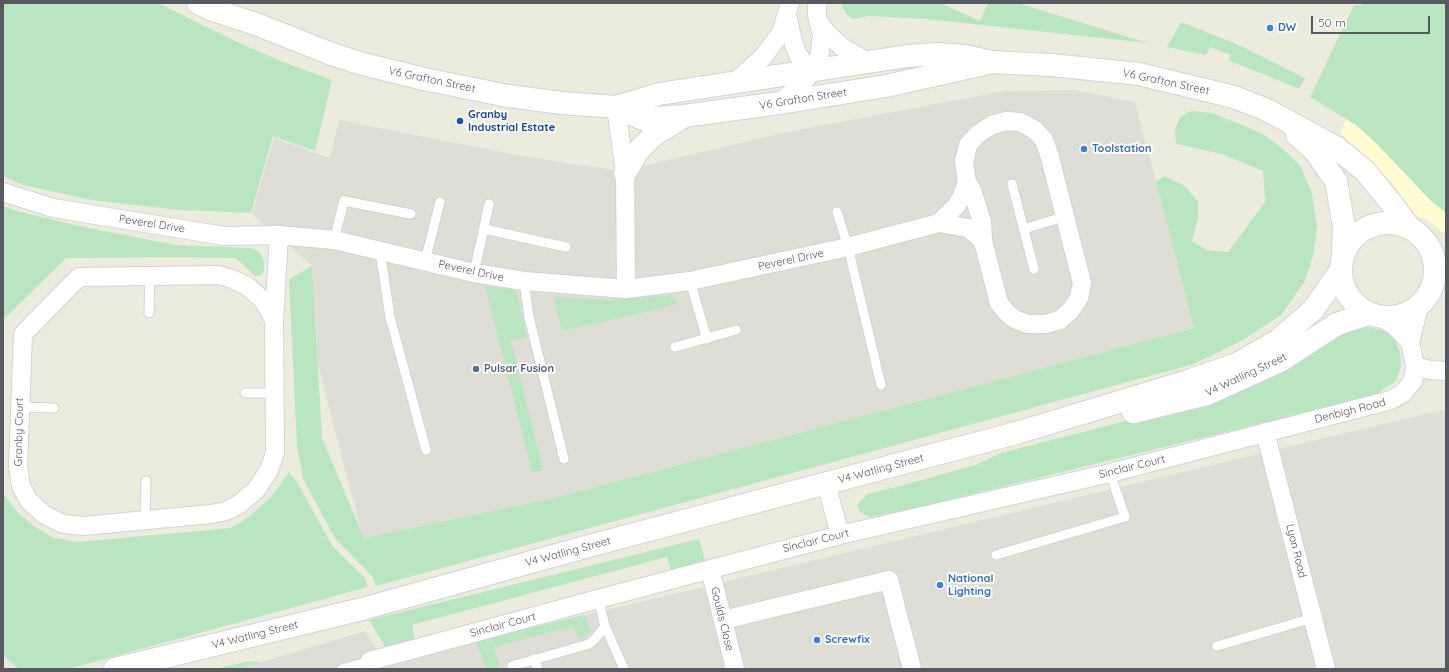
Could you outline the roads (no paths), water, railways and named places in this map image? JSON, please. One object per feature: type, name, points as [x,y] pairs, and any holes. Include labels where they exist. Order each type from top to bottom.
[{"type":"street","name":"V6 Grafton Street","points":[[198,3],[210,9],[256,24],[328,53],[359,63],[424,79],[508,96],[562,103],[616,106],[659,94],[907,56],[937,54],[965,56],[991,62],[1051,65],[1139,74],[1234,97],[1267,110],[1337,148],[1365,171],[1414,231]]},
{"type":"street","name":"V6 Grafton Street","points":[[233,3],[256,24]]},
{"type":"street","points":[[779,104],[802,85],[819,58],[822,35],[817,15],[817,3]]},
{"type":"street","points":[[788,8],[794,45],[798,55],[812,71],[834,82],[857,81],[886,86]]},
{"type":"street","points":[[735,82],[763,57],[781,33],[788,8]]},
{"type":"street","points":[[820,24],[842,47],[868,62]]},
{"type":"street","name":"V6 Grafton Street","points":[[616,106],[643,119],[684,116],[779,104],[886,86],[991,62]]},
{"type":"street","points":[[616,106],[625,173],[626,289]]},
{"type":"street","name":"V6 Grafton Street","points":[[1267,110],[1314,150],[1336,181],[1344,227],[1341,262]]},
{"type":"street","points":[[625,173],[638,151],[654,134],[684,116]]},
{"type":"street","points":[[939,223],[957,205],[963,194],[966,182],[964,162],[968,145],[978,134],[992,125],[1006,121],[1020,122],[1035,130],[1044,140],[1066,216],[1082,283],[1079,298],[1070,311],[1060,320],[1045,324],[1028,324],[1016,320],[1007,313],[999,303],[983,241],[982,222],[972,190],[966,182]]},
{"type":"street","name":"Peverel Drive","points":[[3,192],[53,208],[224,236],[279,235],[334,240],[474,272],[524,281],[626,289],[690,282],[848,247],[939,223],[968,228],[983,241]]},
{"type":"street","points":[[1410,342],[1396,327],[1354,304],[1344,289],[1341,262],[1351,239],[1363,229],[1378,223],[1394,223],[1446,244]]},
{"type":"street","points":[[1414,231],[1430,248],[1435,264],[1434,281],[1423,302]]},
{"type":"street","name":"Granby Court","points":[[274,320],[263,300],[247,286],[220,275],[79,277],[23,334],[18,467],[21,486],[30,501],[45,515],[63,524],[84,526],[211,514],[226,511],[238,505],[256,490],[270,470],[275,453],[274,320],[279,235]]},
{"type":"street","name":"V4 Watling Street","points":[[115,669],[362,609],[512,567],[1020,432],[1188,381],[1237,364],[1277,341],[1313,310],[1341,262]]},
{"type":"street","points":[[1375,316],[1402,316],[1423,302],[1446,282]]},
{"type":"street","name":"Denbigh Road","points":[[1266,432],[1391,400],[1403,393],[1413,381],[1415,366],[1410,342],[1423,302]]},
{"type":"street","name":"V4 Watling Street","points":[[1020,432],[1108,418],[1207,394],[1280,361],[1336,324],[1375,316]]},
{"type":"street","points":[[1415,366],[1430,370],[1446,371]]},
{"type":"street","name":"Sinclair Court","points":[[370,662],[598,599],[840,535],[1110,473],[1266,432]]},
{"type":"street","name":"Lyon Road","points":[[1266,432],[1326,669]]},
{"type":"street","points":[[826,483],[840,535]]},
{"type":"street","name":"Goulds Close","points":[[710,569],[735,669]]},
{"type":"street","points":[[723,620],[890,580],[912,669]]},
{"type":"lane","points":[[1012,184],[1034,270]]},
{"type":"lane","points":[[334,240],[344,201],[411,214]]},
{"type":"lane","points":[[425,261],[440,202]]},
{"type":"lane","points":[[474,272],[489,204]]},
{"type":"lane","points":[[837,212],[848,247],[881,385]]},
{"type":"lane","points":[[1024,229],[1066,216]]},
{"type":"lane","points":[[484,229],[566,247]]},
{"type":"lane","points":[[380,251],[390,317],[426,450]]},
{"type":"lane","points":[[149,313],[150,276]]},
{"type":"lane","points":[[524,281],[529,317],[564,459]]},
{"type":"lane","points":[[690,282],[706,339]]},
{"type":"lane","points":[[674,347],[736,330]]},
{"type":"lane","points":[[245,393],[274,393]]},
{"type":"lane","points":[[20,408],[54,408]]},
{"type":"lane","points":[[996,555],[1125,517],[1110,473]]},
{"type":"lane","points":[[145,520],[146,481]]},
{"type":"lane","points":[[598,599],[605,626],[624,669]]},
{"type":"lane","points":[[1217,646],[1313,618]]},
{"type":"lane","points":[[512,666],[589,644],[605,626]]},
{"type":"lane","points":[[534,659],[538,669]]},
{"type":"lane","points":[[342,669],[370,662]]},
{"type":"place","name":"DW","points":[[1270,28]]},
{"type":"place","name":"Granby Industrial Estate","points":[[460,121]]},
{"type":"place","name":"Toolstation","points":[[1084,149]]},
{"type":"place","name":"Pulsar Fusion","points":[[476,369]]},
{"type":"place","name":"National Lighting","points":[[940,585]]},
{"type":"place","name":"Screwfix","points":[[817,640]]}]
